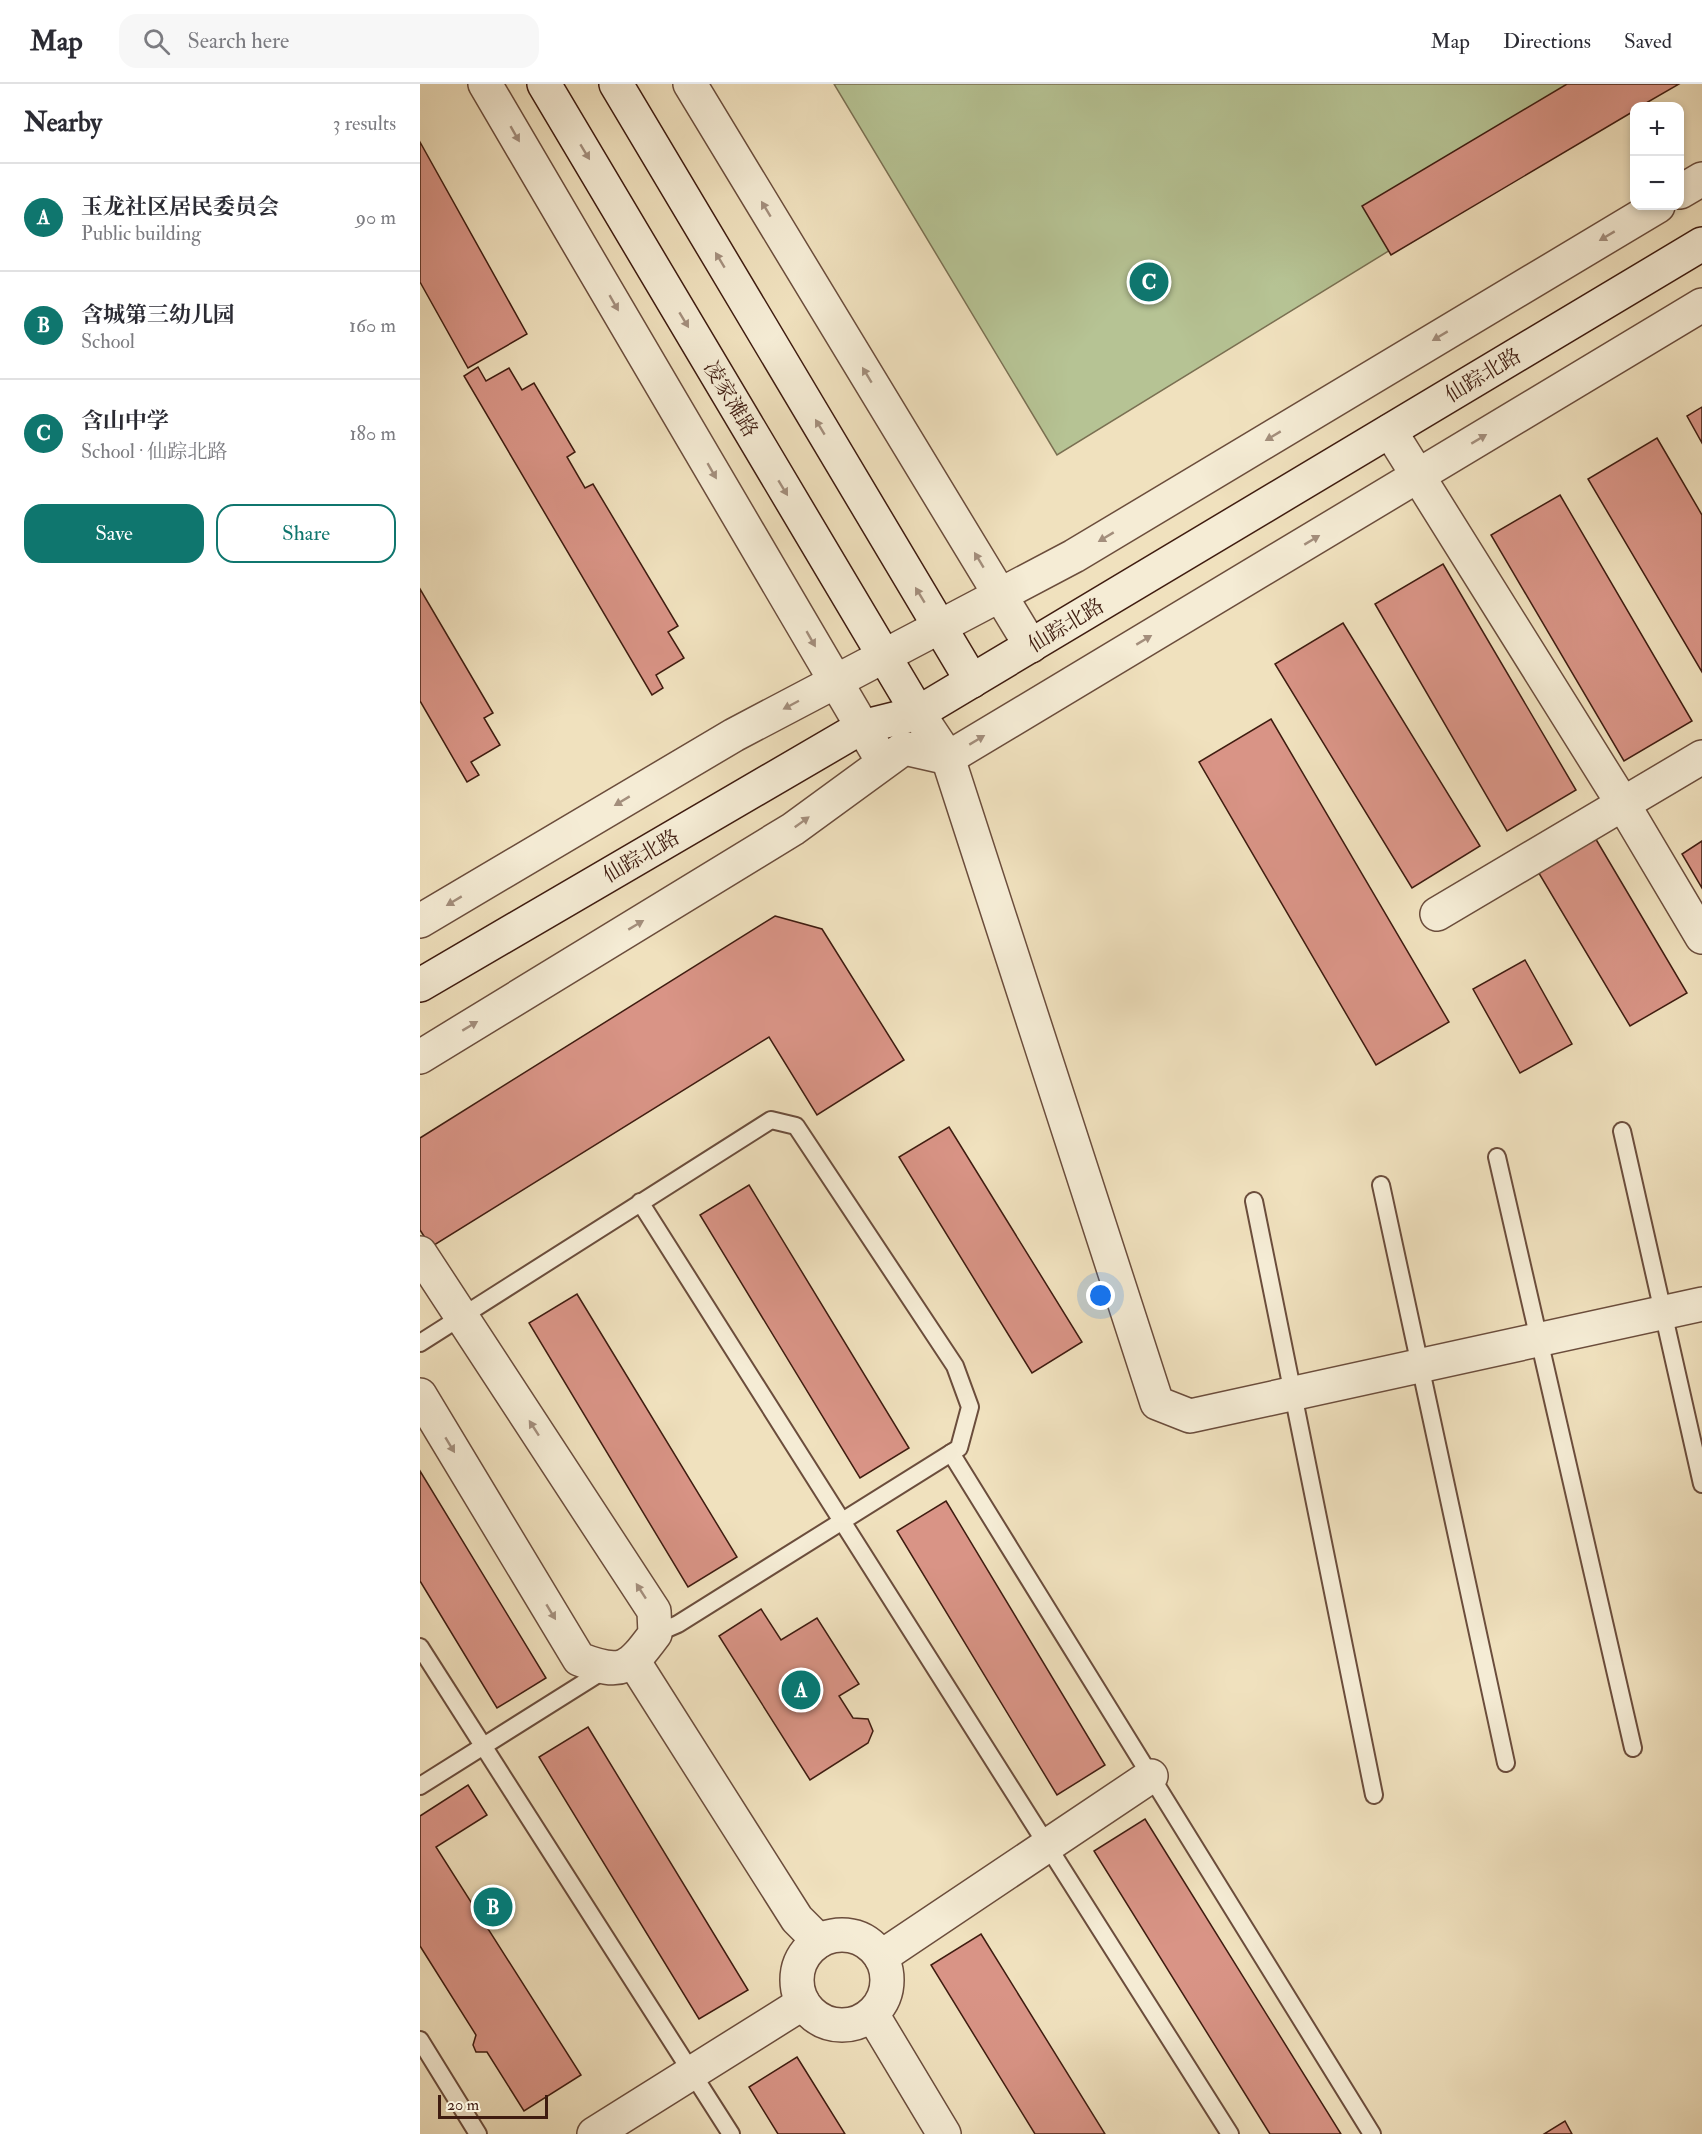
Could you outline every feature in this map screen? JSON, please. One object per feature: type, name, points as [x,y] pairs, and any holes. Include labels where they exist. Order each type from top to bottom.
[{"type":"street","points":[[485,84],[883,763]]},
{"type":"street","name":"凌家滩路","points":[[544,84],[883,656],[948,758],[1157,1403],[1190,1416],[1293,1393]]},
{"type":"street","points":[[616,84],[972,681]]},
{"type":"street","points":[[690,84],[1030,646]]},
{"type":"street","points":[[1684,190],[1702,179]]},
{"type":"street","points":[[420,921],[734,735],[1074,556],[1651,210]]},
{"type":"street","name":"仙踪北路","points":[[420,985],[862,727],[918,713],[1702,244]]},
{"type":"street","points":[[420,1057],[793,829],[904,748],[948,758],[1702,305]]},
{"type":"street","points":[[1390,431],[1623,804],[1702,937]]},
{"type":"street","points":[[1437,914],[1702,757]]},
{"type":"street","points":[[420,1253],[654,1611],[655,1634],[620,1666]]},
{"type":"street","points":[[1293,1393],[1702,1304]]},
{"type":"street","points":[[420,1395],[579,1659],[620,1666],[797,1919],[819,1941]]},
{"type":"street","points":[[881,1957],[1151,1776]]},
{"type":"street","points":[[832,1936],[860,1938],[872,1946],[881,1957],[886,1971],[887,1987],[881,2002],[872,2014],[858,2023],[843,2025],[828,2023],[813,2015],[803,2003],[797,1983],[800,1962],[808,1950],[819,1941],[832,1936]]},
{"type":"street","points":[[594,2134],[803,2003]]},
{"type":"street","points":[[872,2014],[944,2134]]},
{"type":"lane","points":[[420,1343],[771,1120],[795,1126],[955,1366],[970,1407],[959,1448],[678,1624],[655,1634]]},
{"type":"lane","points":[[1622,1131],[1702,1484]]},
{"type":"lane","points":[[1497,1157],[1633,1748]]},
{"type":"lane","points":[[1381,1185],[1506,1763]]},
{"type":"lane","points":[[1254,1201],[1374,1796]]},
{"type":"lane","points":[[640,1202],[1230,2134]]},
{"type":"lane","points":[[951,1453],[1372,2134]]},
{"type":"lane","points":[[420,1647],[731,2134]]},
{"type":"lane","points":[[420,1786],[483,1746],[620,1666]]},
{"type":"lane","points":[[420,2040],[478,2134]]},
{"type":"green space","points":[[834,84],[1660,84],[1630,102],[1057,455]]},
{"type":"building","points":[[1567,84],[1679,84],[1648,102],[1630,102],[1630,113],[1391,255],[1362,206]]},
{"type":"building","points":[[420,142],[527,334],[468,368],[420,282]]},
{"type":"building","points":[[478,367],[486,381],[509,368],[522,390],[534,383],[575,452],[567,457],[585,488],[593,484],[678,626],[668,632],[684,658],[656,675],[663,688],[652,695],[464,376]]},
{"type":"building","points":[[1702,407],[1702,443],[1687,416]]},
{"type":"building","points":[[1657,438],[1702,515],[1702,672],[1588,479]]},
{"type":"building","points":[[1560,495],[1692,721],[1624,761],[1491,535]]},
{"type":"building","points":[[1443,564],[1576,790],[1507,831],[1375,604]]},
{"type":"building","points":[[420,589],[493,713],[484,718],[500,745],[471,762],[479,775],[467,782],[420,701]]},
{"type":"building","points":[[1343,623],[1480,846],[1412,888],[1275,664]]},
{"type":"building","points":[[1271,719],[1449,1022],[1376,1065],[1199,762]]},
{"type":"building","points":[[1594,836],[1687,993],[1630,1026],[1537,870]]},
{"type":"building","points":[[1702,841],[1702,888],[1682,854]]},
{"type":"building","points":[[775,916],[822,929],[904,1060],[817,1115],[769,1037],[431,1247],[420,1230],[420,1138]]},
{"type":"building","points":[[1525,960],[1572,1044],[1520,1073],[1473,989]]},
{"type":"building","points":[[949,1127],[1082,1342],[1032,1373],[899,1157]]},
{"type":"building","points":[[749,1185],[909,1448],[860,1478],[700,1215]]},
{"type":"building","points":[[577,1294],[737,1557],[688,1587],[529,1323]]},
{"type":"building","points":[[420,1471],[546,1678],[497,1708],[420,1581]]},
{"type":"building","points":[[946,1501],[1105,1765],[1057,1795],[897,1531]]},
{"type":"building","points":[[761,1609],[781,1640],[817,1618],[859,1684],[839,1696],[853,1718],[868,1719],[873,1731],[868,1743],[810,1780],[719,1636]]},
{"type":"building","points":[[588,1727],[748,1990],[699,2019],[539,1757]]},
{"type":"building","points":[[468,1785],[487,1815],[436,1847],[581,2075],[524,2111],[487,2052],[476,2052],[473,2045],[476,2035],[420,1946],[420,1816]]},
{"type":"building","points":[[1145,1819],[1341,2134],[1270,2134],[1094,1851]]},
{"type":"building","points":[[981,1934],[1105,2134],[1035,2134],[931,1965]]},
{"type":"building","points":[[797,2057],[845,2134],[778,2134],[749,2087]]},
{"type":"building","points":[[1565,2121],[1572,2134],[1544,2134]]},
{"type":"place","name":"含山中学","points":[[1149,282]]},
{"type":"place","name":"玉龙社区居民委员会","points":[[801,1690]]},
{"type":"place","name":"含城第三幼儿园","points":[[493,1907]]}]
